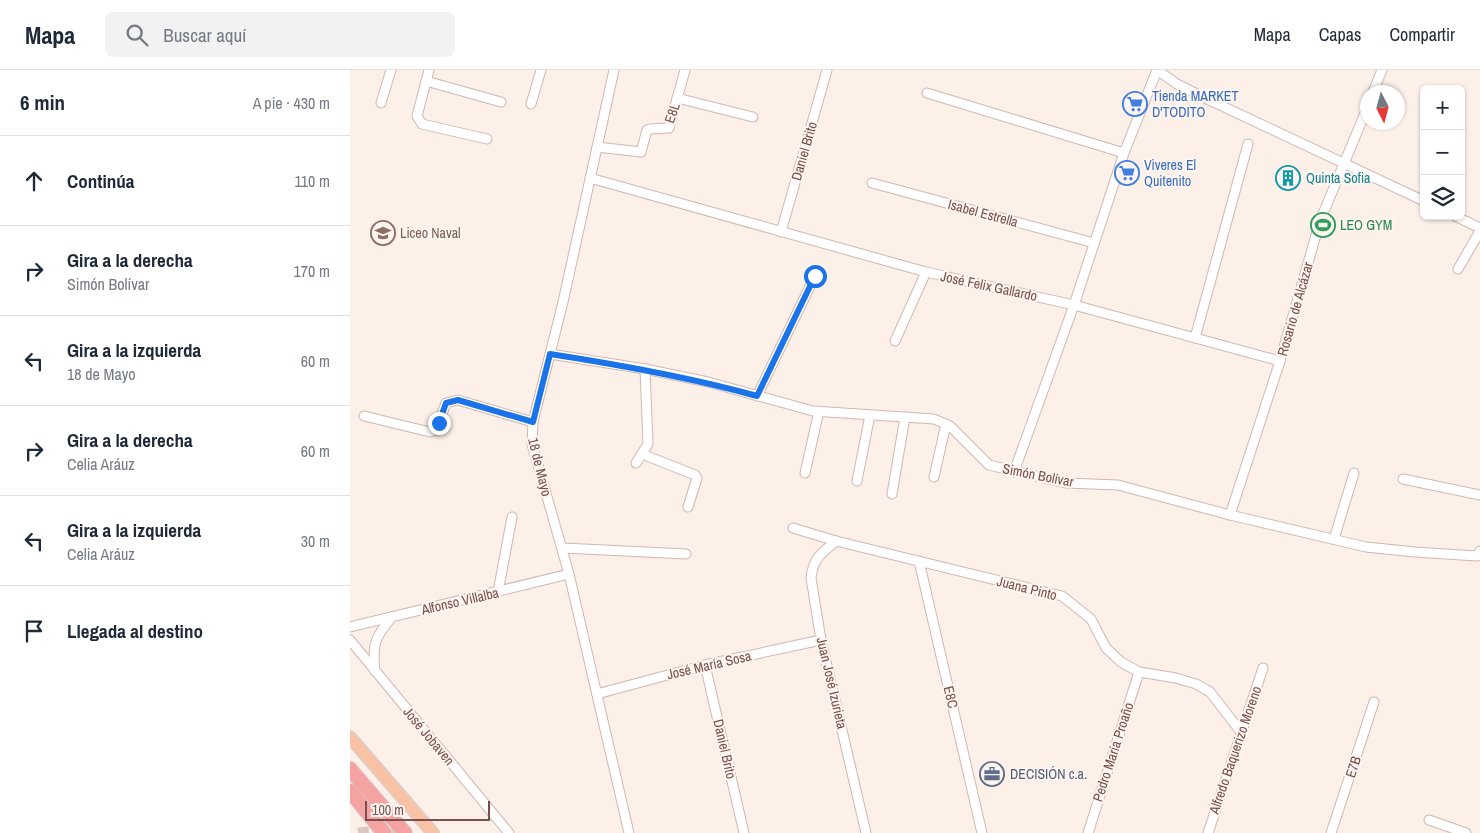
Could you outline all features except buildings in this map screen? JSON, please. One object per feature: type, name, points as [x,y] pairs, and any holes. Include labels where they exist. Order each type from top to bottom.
[{"type":"highway","points":[[350,769],[405,833]]},
{"type":"highway","points":[[350,791],[384,833]]},
{"type":"main road","points":[[350,737],[433,833]]},
{"type":"main road","points":[[350,797],[364,808]]},
{"type":"street","points":[[381,103],[391,70]]},
{"type":"street","points":[[429,70],[417,116],[418,121],[422,124],[487,139]]},
{"type":"street","points":[[531,104],[541,70]]},
{"type":"street","name":"18 de Mayo","points":[[614,70],[533,422],[532,444],[563,548],[629,833]]},
{"type":"street","name":"E8L","points":[[597,147],[641,152],[646,130],[670,126],[685,70]]},
{"type":"street","name":"Daniel Brito","points":[[781,232],[827,70]]},
{"type":"street","points":[[1014,472],[1074,305],[1124,152],[1157,70],[1177,84],[1203,97],[1420,200]]},
{"type":"street","points":[[1376,85],[1382,70]]},
{"type":"street","points":[[426,81],[501,102]]},
{"type":"street","points":[[927,93],[1124,152]]},
{"type":"street","points":[[677,98],[753,117]]},
{"type":"street","name":"Rosario de Alcázar","points":[[1230,515],[1280,362],[1320,221],[1360,125]]},
{"type":"street","points":[[1195,338],[1248,144]]},
{"type":"street","name":"José Felix Gallardo","points":[[590,178],[926,272],[1074,305],[1280,362]]},
{"type":"street","name":"Isabel Estrella","points":[[872,183],[1094,243]]},
{"type":"street","points":[[1458,269],[1480,230],[1462,220]]},
{"type":"street","points":[[895,340],[926,272]]},
{"type":"street","points":[[757,396],[815,276]]},
{"type":"street","name":"Simón Bolívar","points":[[550,354],[644,369],[708,382],[819,411],[934,419],[950,426],[989,465],[1014,472],[1066,483],[1118,485],[1230,515],[1366,546],[1415,552],[1477,556],[1480,551]]},
{"type":"street","points":[[636,463],[648,444],[644,369]]},
{"type":"street","points":[[364,416],[430,432],[436,430],[446,403],[458,400],[533,422]]},
{"type":"street","points":[[805,473],[819,411]]},
{"type":"street","points":[[858,481],[870,415]]},
{"type":"street","points":[[892,494],[906,417]]},
{"type":"street","points":[[934,477],[946,424]]},
{"type":"street","points":[[642,454],[695,475],[697,478],[688,507]]},
{"type":"street","points":[[1334,539],[1354,473]]},
{"type":"street","points":[[1403,480],[1480,495]]},
{"type":"street","points":[[498,592],[512,517]]},
{"type":"street","name":"Juana Pinto","points":[[793,528],[836,541],[1062,596],[1091,618],[1106,648],[1122,662],[1139,672],[1176,678],[1196,684],[1210,692],[1241,732]]},
{"type":"street","name":"Juan José Izurieta","points":[[836,541],[816,558],[812,569],[812,588],[866,833]]},
{"type":"street","points":[[563,548],[686,554]]},
{"type":"street","name":"E8C","points":[[919,561],[982,833]]},
{"type":"street","name":"Alfonso Villalba","points":[[350,627],[569,574]]},
{"type":"street","points":[[375,671],[373,652],[376,639],[392,617]]},
{"type":"street","name":"José Jobaven","points":[[350,640],[509,833]]},
{"type":"street","name":"José María Sosa","points":[[597,694],[705,665],[822,640]]},
{"type":"street","name":"Daniel Brito","points":[[705,665],[744,833]]},
{"type":"street","name":"Alfredo Baquerizo Moreno","points":[[1208,833],[1263,668]]},
{"type":"street","name":"Pedro María Proaño","points":[[1088,833],[1139,672]]},
{"type":"street","name":"E7B","points":[[1331,833],[1374,702]]},
{"type":"street","points":[[1429,820],[1466,833]]},
{"type":"tunnel","points":[[358,833],[388,830],[400,833]]},
{"type":"place","name":"Tienda MARKET D'TODITO","points":[[1135,104]]},
{"type":"place","name":"Viveres El Quitenito","points":[[1127,173]]},
{"type":"place","name":"Quinta Sofia","points":[[1288,178]]},
{"type":"place","name":"LEO GYM","points":[[1323,225]]},
{"type":"place","name":"Liceo Naval","points":[[383,233]]},
{"type":"place","name":"DECISIÓN c.a.","points":[[992,774]]},
{"type":"route","points":[[439,423],[446,403],[452,400],[458,400],[533,422],[550,354],[644,369],[708,382],[757,396],[815,276]]}]
